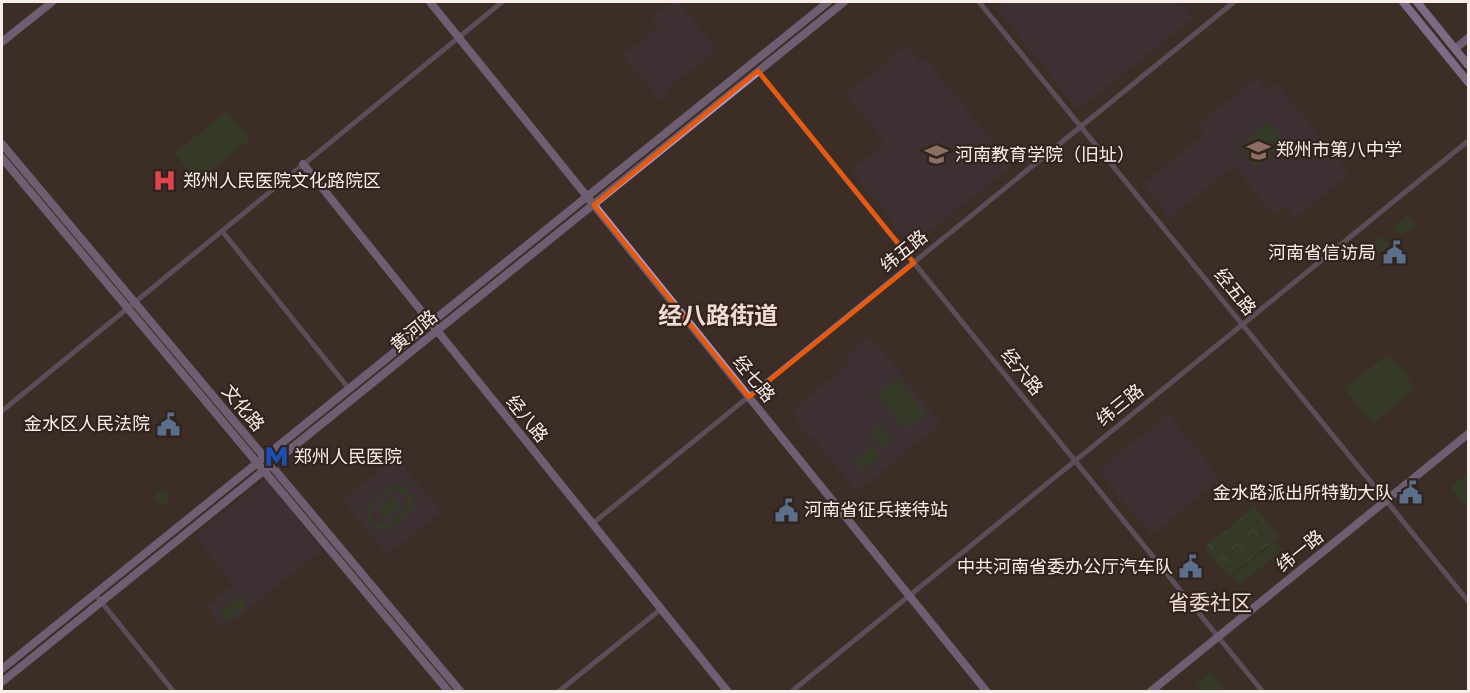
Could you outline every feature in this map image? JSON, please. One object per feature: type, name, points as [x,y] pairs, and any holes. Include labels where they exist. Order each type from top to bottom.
[{"type":"main road","points":[[2,42],[52,2]]},
{"type":"main road","name":"经七路","points":[[430,2],[987,692]]},
{"type":"main road","name":"黄河路","points":[[2,669],[828,2]]},
{"type":"main road","name":"黄河路","points":[[2,682],[844,2]]},
{"type":"main road","points":[[1403,2],[1468,82]]},
{"type":"main road","points":[[1417,2],[1468,65]]},
{"type":"main road","points":[[1455,49],[1468,38]]},
{"type":"main road","name":"文化路","points":[[2,144],[461,692]]},
{"type":"main road","name":"文化路","points":[[2,158],[449,692]]},
{"type":"main road","name":"经八路","points":[[303,164],[728,692]]},
{"type":"main road","name":"纬一路","points":[[1149,692],[1468,434]]},
{"type":"street","points":[[2,411],[502,2]]},
{"type":"street","name":"经五路","points":[[979,2],[1468,602]]},
{"type":"street","name":"纬五路","points":[[592,524],[1234,2]]},
{"type":"street","name":"经六路","points":[[758,71],[1263,692]]},
{"type":"street","name":"纬三路","points":[[791,692],[1468,141]]},
{"type":"street","points":[[222,231],[350,390]]},
{"type":"street","points":[[95,594],[174,692]]},
{"type":"street","points":[[558,692],[661,609]]},
{"type":"highlighted area","points":[[758,71],[914,263],[749,397],[594,205]]},
{"type":"shaded area","points":[[670,2],[678,2],[717,49],[664,92],[668,97],[661,102],[623,55],[659,27],[651,17]]},
{"type":"shaded area","points":[[1004,2],[1180,2],[1193,18],[1078,110],[996,8]]},
{"type":"shaded area","name":"河南教育学院（旧址）","points":[[906,46],[920,62],[925,58],[1012,166],[914,243],[908,241],[851,171],[885,143],[846,94]]},
{"type":"shaded area","name":"郑州市第八中学","points":[[1257,78],[1267,91],[1277,84],[1349,174],[1295,218],[1285,206],[1273,215],[1234,166],[1169,218],[1143,184],[1205,134],[1198,125]]},
{"type":"shaded area","points":[[870,336],[941,423],[857,492],[811,436],[808,438],[796,423],[800,420],[792,410],[849,364],[844,357]]},
{"type":"shaded area","points":[[1168,414],[1220,479],[1151,535],[1098,471]]},
{"type":"shaded area","points":[[397,457],[441,512],[387,555],[343,500]]},
{"type":"shaded area","points":[[266,479],[322,550],[223,629],[206,607],[233,585],[195,536]]},
{"type":"green space","points":[[227,111],[250,139],[197,181],[194,180],[175,153]]},
{"type":"green space","points":[[1268,123],[1285,143],[1255,167],[1239,147]]},
{"type":"green space","points":[[1407,215],[1416,225],[1400,236],[1394,226]]},
{"type":"green space","points":[[1381,236],[1390,246],[1373,257],[1367,247]]},
{"type":"green space","points":[[1386,356],[1395,361],[1403,370],[1413,389],[1373,424],[1344,388]]},
{"type":"green space","points":[[897,378],[926,414],[905,430],[877,394]]},
{"type":"green space","points":[[880,425],[892,440],[883,448],[871,432]]},
{"type":"green space","points":[[873,447],[880,456],[862,471],[855,461]]},
{"type":"green space","points":[[1468,473],[1468,501],[1464,505],[1450,487]]},
{"type":"green space","points":[[394,485],[410,491],[413,499],[413,508],[389,529],[377,529],[367,520],[367,507]],"holes":[[[393,490],[406,493],[409,506],[387,525],[378,525],[371,519],[371,508]]]},
{"type":"green space","points":[[162,490],[167,492],[169,497],[167,502],[162,504],[157,502],[155,497],[157,492]]},
{"type":"green space","points":[[394,496],[402,505],[384,519],[377,510]]},
{"type":"green space","points":[[1254,506],[1279,536],[1229,577],[1205,547]]},
{"type":"green space","points":[[1275,542],[1282,551],[1240,585],[1233,576]]},
{"type":"green space","points":[[239,596],[247,605],[226,622],[219,613]]},
{"type":"green space","points":[[1211,672],[1227,691],[1201,691],[1195,685]]},
{"type":"place","name":"郑州市第八中学","points":[[1258,150]]},
{"type":"place","name":"河南教育学院（旧址）","points":[[937,155]]},
{"type":"place","name":"郑州人民医院文化路院区","points":[[165,181]]},
{"type":"place","name":"河南省信访局","points":[[1394,253]]},
{"type":"place","name":"金水区人民法院","points":[[168,424]]},
{"type":"place","name":"郑州人民医院","points":[[276,457]]},
{"type":"place","name":"金水路派出所特勤大队","points":[[1411,493]]},
{"type":"place","name":"河南省征兵接待站","points":[[786,510]]},
{"type":"place","name":"中共河南省委办公厅汽车队","points":[[1191,567]]},
{"type":"district","name":"经八路街道","points":[[718,316]]},
{"type":"district","name":"省委社区","points":[[1210,603]]}]
